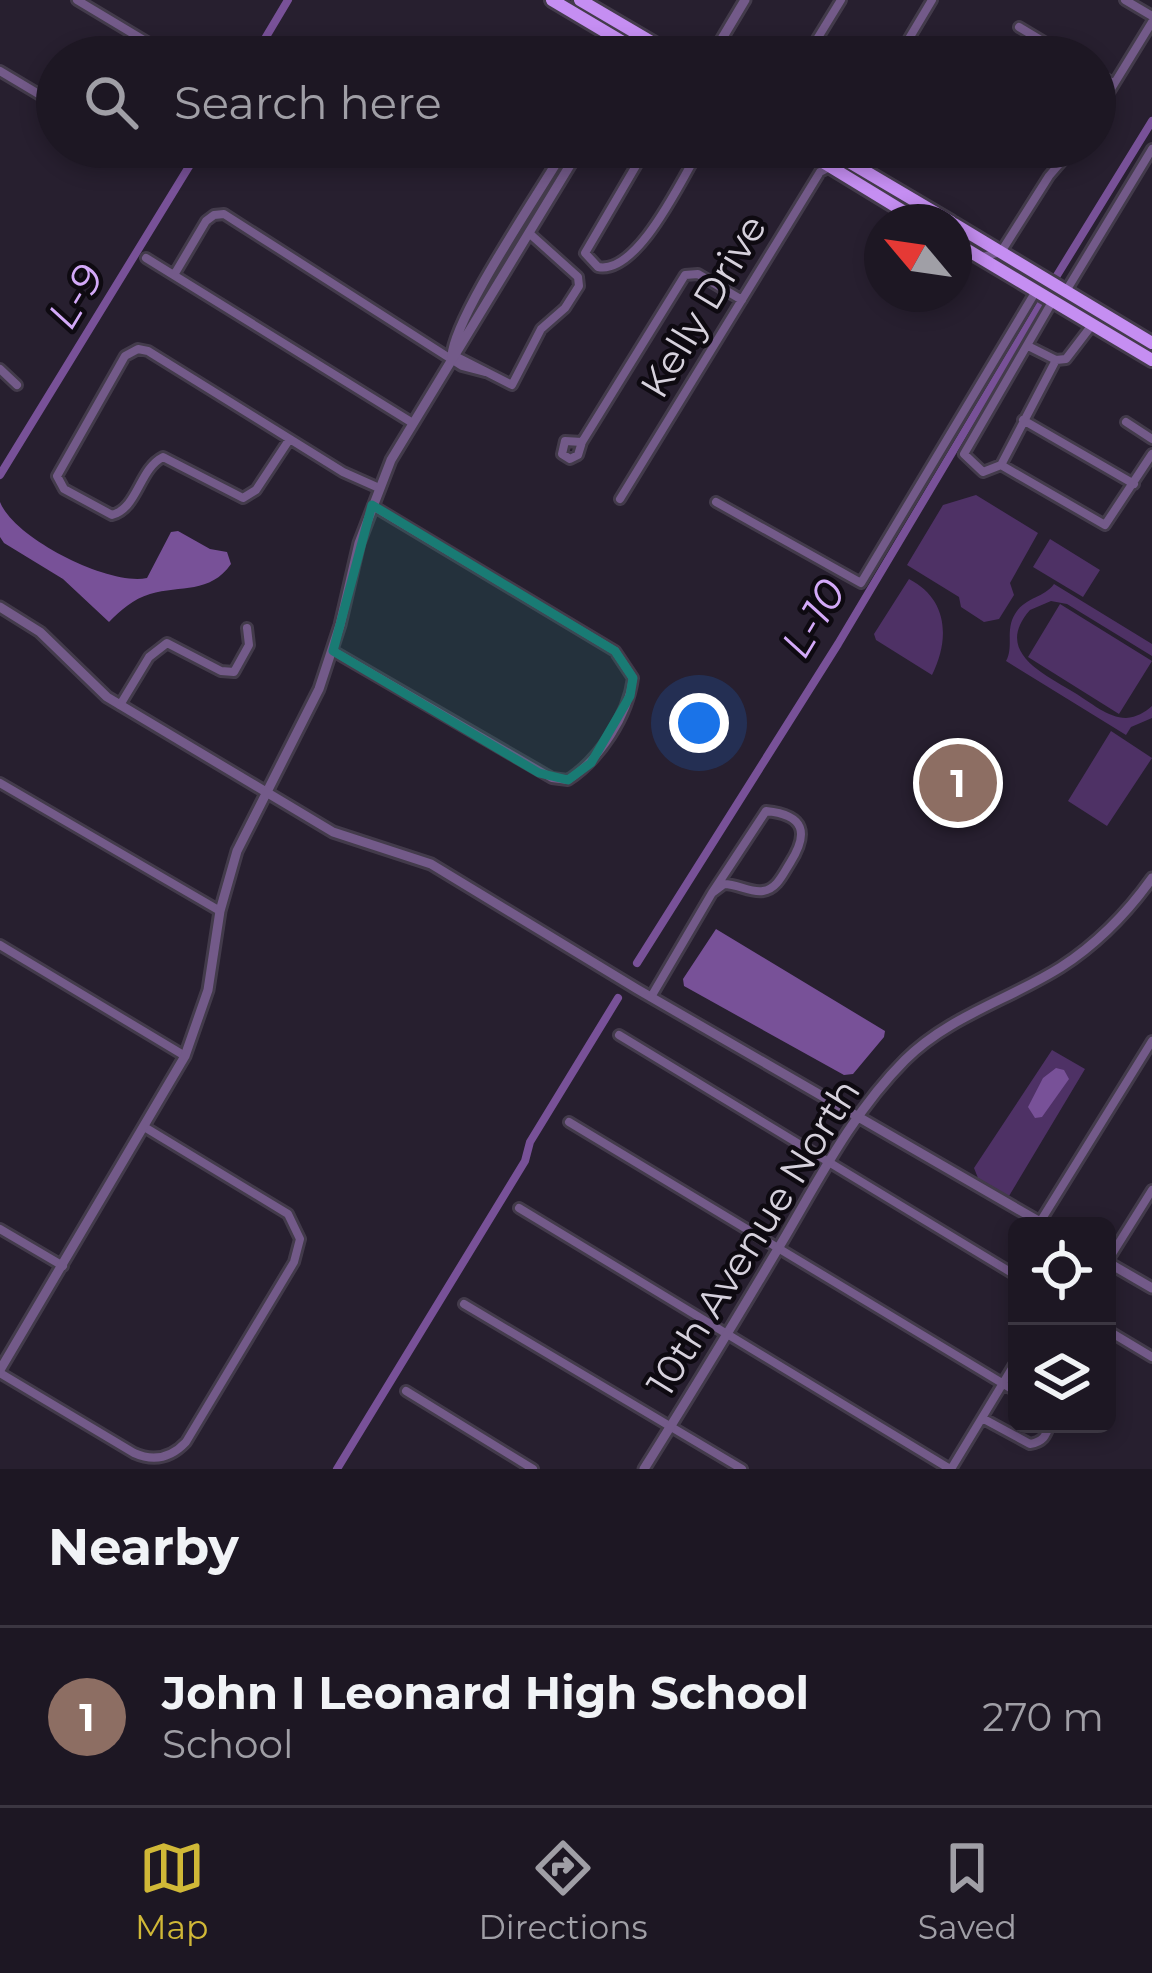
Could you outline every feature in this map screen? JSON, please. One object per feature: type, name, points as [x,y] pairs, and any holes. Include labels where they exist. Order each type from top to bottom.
[{"type":"main road","points":[[552,0],[616,36]]},
{"type":"main road","points":[[580,0],[624,36]]},
{"type":"main road","points":[[854,168],[898,204]]},
{"type":"main road","points":[[858,168],[920,204]]},
{"type":"main road","points":[[972,235],[1152,343]]},
{"type":"main road","points":[[972,253],[1152,360]]},
{"type":"main road","points":[[1008,274],[1022,274],[1077,307],[1091,306]]},
{"type":"street","points":[[77,0],[137,36]]},
{"type":"street","points":[[724,36],[745,0]]},
{"type":"street","points":[[819,36],[841,0]]},
{"type":"street","points":[[911,36],[932,0]]},
{"type":"street","points":[[1116,81],[1152,19],[1125,0]]},
{"type":"street","points":[[1019,27],[1034,36]]},
{"type":"street","points":[[0,71],[36,92]]},
{"type":"street","points":[[1066,291],[1152,148]]},
{"type":"street","points":[[452,356],[452,346],[480,291],[553,168]]},
{"type":"street","points":[[146,1128],[284,1210],[296,1226],[300,1244],[294,1262],[186,1442],[176,1452],[158,1458],[134,1453],[0,1371],[185,1056],[208,990],[220,911],[237,851],[308,716],[333,651],[379,488],[412,422],[452,356],[464,345],[568,168]]},
{"type":"street","points":[[635,168],[585,253],[607,269],[628,259],[687,168]]},
{"type":"street","name":"Kelly Drive","points":[[620,500],[826,168]]},
{"type":"street","points":[[978,257],[1001,252],[1056,168]]},
{"type":"street","points":[[174,275],[206,221],[224,214],[462,366],[512,385],[542,329],[565,308],[579,286],[578,278],[550,251],[527,237]]},
{"type":"street","points":[[146,258],[412,422]]},
{"type":"street","points":[[582,442],[685,275],[698,274],[742,300]]},
{"type":"street","points":[[716,502],[856,584],[865,580],[1036,291]]},
{"type":"street","points":[[1053,301],[964,454],[982,472],[1001,465],[1056,360]]},
{"type":"street","points":[[1028,346],[1056,360],[1066,358],[1093,325]]},
{"type":"street","points":[[289,440],[254,493],[243,498],[164,458],[152,465],[125,509],[112,515],[64,489],[57,476],[133,350],[148,351],[289,440],[379,488]]},
{"type":"street","points":[[0,368],[16,386]]},
{"type":"street","points":[[1023,420],[1134,484]]},
{"type":"street","points":[[1126,422],[1152,439]]},
{"type":"street","points":[[1001,465],[1105,525],[1152,454]]},
{"type":"street","points":[[333,651],[552,778],[568,780],[585,769],[630,696],[633,677],[615,652],[372,505]]},
{"type":"street","points":[[0,607],[40,632],[92,685],[120,705],[343,838],[431,864],[1032,1217]]},
{"type":"street","points":[[120,705],[149,657],[167,643],[221,671],[234,672],[249,645],[247,628]]},
{"type":"street","points":[[0,783],[220,911]]},
{"type":"street","points":[[651,997],[712,893],[766,811],[798,824],[804,832],[803,842],[776,886],[758,892],[724,884],[712,893]]},
{"type":"street","name":"10th Avenue North","points":[[644,1469],[829,1162],[889,1077],[953,1022],[1075,957],[1120,917],[1152,878]]},
{"type":"street","points":[[0,946],[185,1056]]},
{"type":"street","points":[[619,1035],[1008,1271]]},
{"type":"street","points":[[1048,1217],[1152,1041]]},
{"type":"street","points":[[568,1121],[1008,1387]]},
{"type":"street","points":[[1116,1248],[1152,1190]]},
{"type":"street","points":[[519,1208],[951,1469],[1008,1374]]},
{"type":"street","points":[[0,1229],[63,1266]]},
{"type":"street","points":[[1116,1267],[1152,1288]]},
{"type":"street","points":[[464,1304],[742,1469]]},
{"type":"street","points":[[1116,1335],[1149,1355],[1152,1343]]},
{"type":"street","points":[[406,1391],[533,1469]]},
{"type":"street","points":[[982,1418],[1008,1432]]},
{"type":"street","points":[[1010,1433],[1030,1444],[1039,1442],[1044,1433]]},
{"type":"highlighted area","points":[[372,505],[615,651],[633,678],[630,696],[591,763],[568,780],[539,773],[333,651]]},
{"type":"shaded area","points":[[976,495],[1038,533],[1010,583],[1014,595],[999,619],[984,622],[961,607],[959,597],[907,565],[943,505]]},
{"type":"shaded area","points":[[0,502],[42,544],[110,575],[147,578],[171,532],[178,531],[210,549],[227,552],[231,564],[204,584],[138,599],[109,622],[63,579],[4,543]]},
{"type":"shaded area","points":[[1050,539],[1100,570],[1083,597],[1033,567]]},
{"type":"shaded area","points":[[909,579],[932,597],[942,621],[941,648],[932,675],[876,640],[874,634]]},
{"type":"shaded area","points":[[1054,584],[1152,644],[1152,656],[1067,604],[1051,601],[1030,610],[1020,625],[1017,638],[1027,660],[1099,709],[1126,718],[1152,706],[1152,718],[1131,727],[1126,735],[1006,661],[1015,614]]},
{"type":"shaded area","points":[[1060,604],[1152,661],[1119,714],[1028,657]]},
{"type":"shaded area","points":[[1111,731],[1152,758],[1107,826],[1068,801]]},
{"type":"shaded area","points":[[716,929],[885,1031],[884,1037],[853,1074],[844,1075],[684,986],[683,979]]},
{"type":"shaded area","points":[[1052,1050],[1085,1069],[1009,1196],[978,1178],[974,1168]]},
{"type":"shaded area","points":[[1056,1068],[1064,1070],[1069,1079],[1042,1117],[1035,1118],[1028,1107],[1043,1078]]},
{"type":"waterway","name":"L-9","points":[[267,36],[288,0]]},
{"type":"waterway","name":"L-10","points":[[1056,277],[1152,121]]},
{"type":"waterway","name":"L-9","points":[[0,475],[188,168]]},
{"type":"waterway","name":"L-10","points":[[637,963],[838,644],[1040,305]]},
{"type":"waterway","name":"L-10","points":[[337,1469],[525,1161],[530,1142],[618,998]]},
{"type":"place","name":"John I Leonard High School","points":[[958,783]]}]
